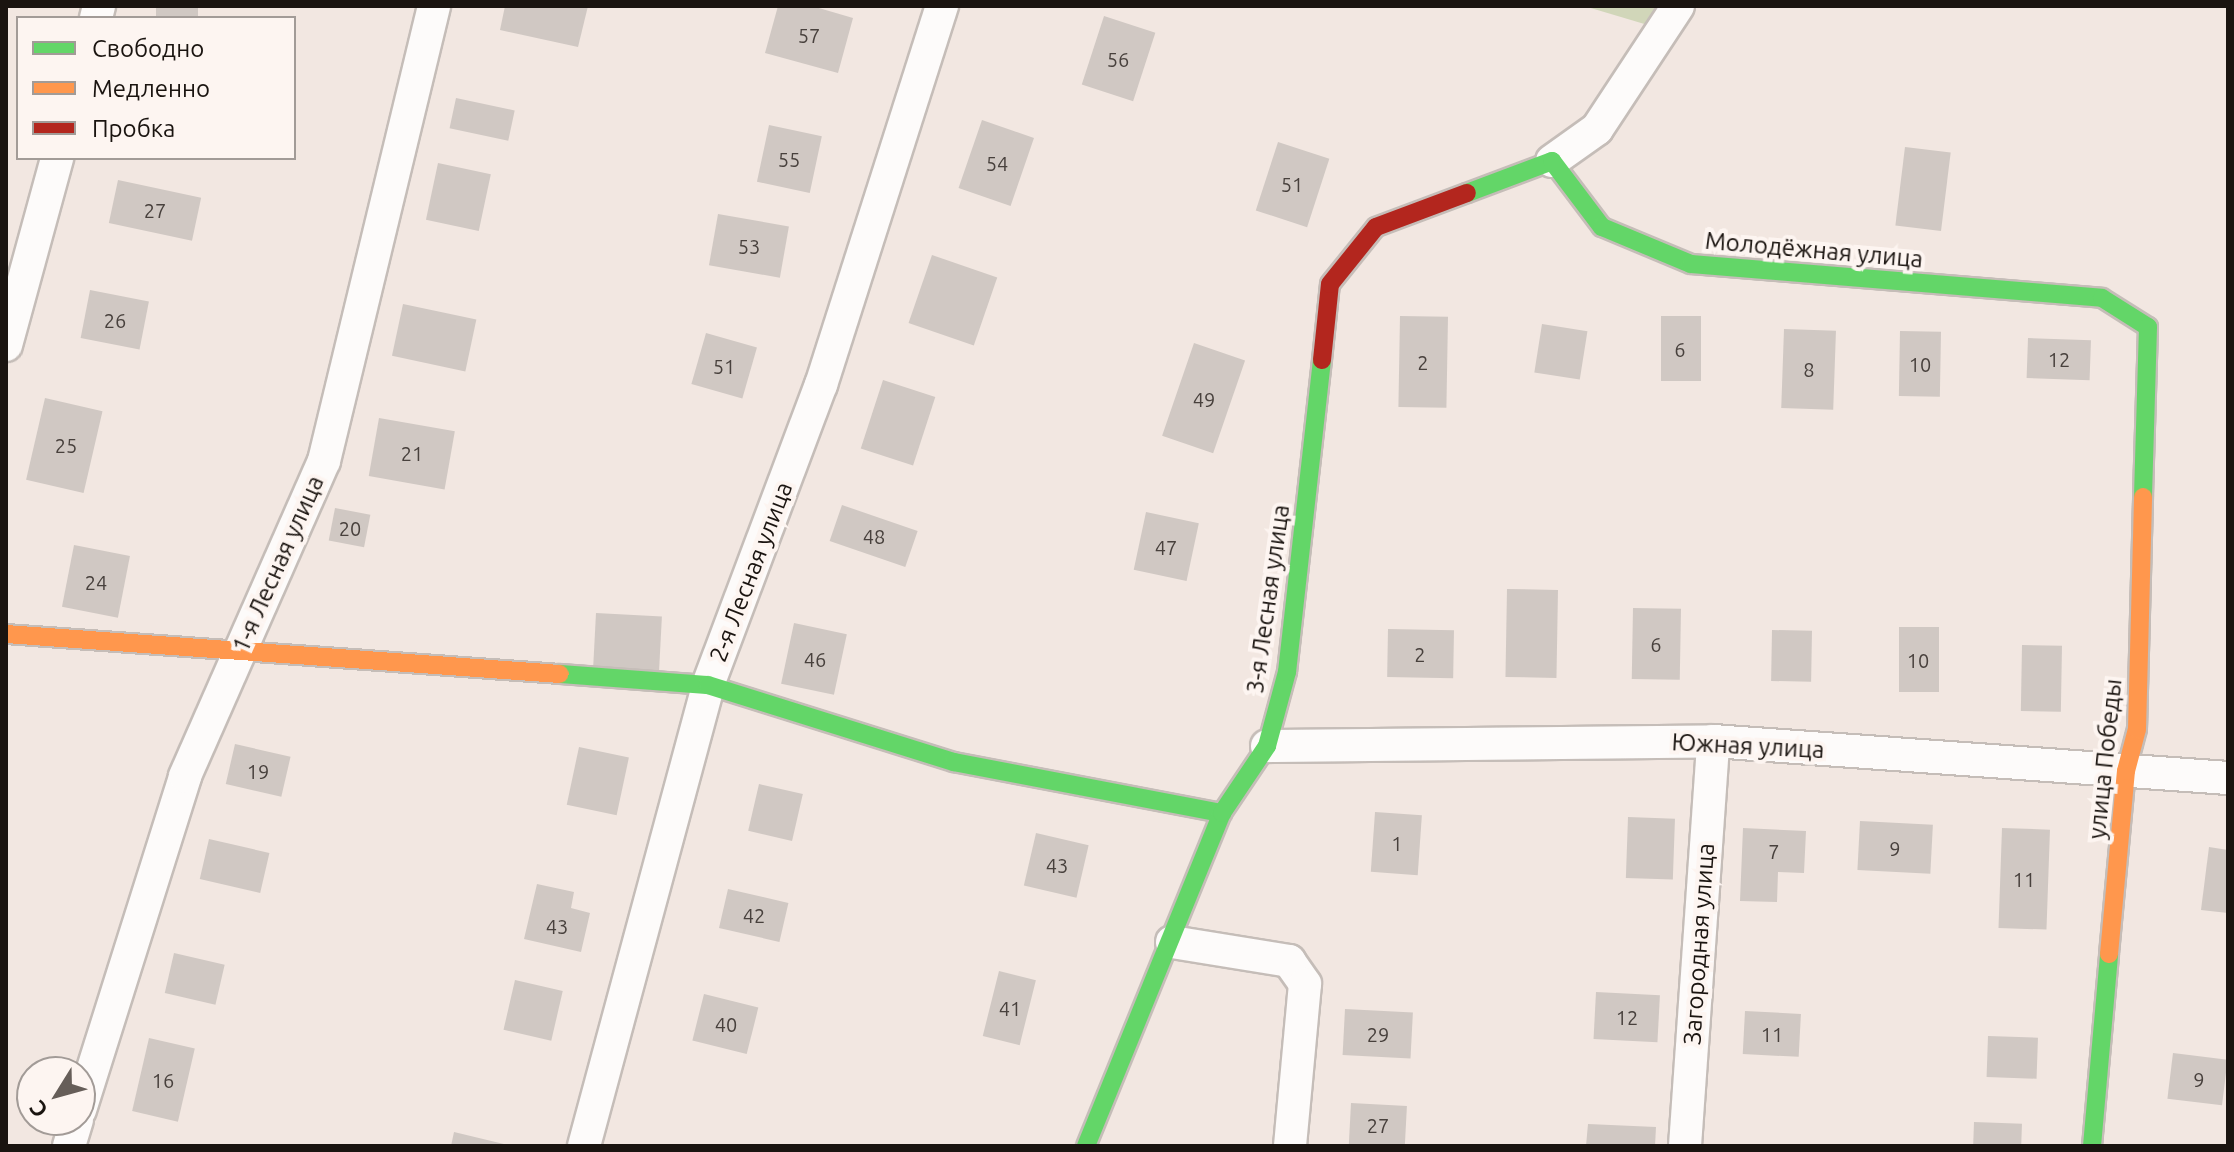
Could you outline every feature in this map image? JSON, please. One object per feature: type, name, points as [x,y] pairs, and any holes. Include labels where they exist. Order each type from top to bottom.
[{"type":"street","name":"1-я Лесная улица","points":[[96,1059],[185,776],[324,461],[434,6]]},
{"type":"street","name":"2-я Лесная улица","points":[[584,1146],[708,685],[821,385],[942,6]]},
{"type":"street","points":[[1552,161],[1597,129],[1678,6]]},
{"type":"street","points":[[6,345],[56,160]]},
{"type":"street","name":"3-я Лесная улица","points":[[1086,1146],[1172,942],[1222,813],[1267,746],[1287,672],[1330,284],[1376,227],[1552,161]]},
{"type":"street","name":"Молодёжная улица","points":[[1552,161],[1602,227],[1691,264],[2102,298],[2148,327]]},
{"type":"street","name":"улица Победы","points":[[2092,1146],[2126,771],[2137,729],[2148,327]]},
{"type":"street","points":[[6,634],[708,685],[954,762],[1222,813]]},
{"type":"street","name":"Южная улица","points":[[1267,746],[1713,741],[2228,778]]},
{"type":"street","name":"Загородная улица","points":[[1685,1146],[1713,741]]},
{"type":"street","points":[[1172,942],[1289,961],[1305,984],[1290,1146]]},
{"type":"green space","points":[[1584,6],[1696,6],[1678,34]]},
{"type":"building","points":[[156,6],[198,6],[198,16],[156,16]]},
{"type":"building","points":[[505,6],[588,6],[578,47],[500,30]]},
{"type":"building","points":[[778,6],[812,6],[853,18],[838,73],[765,53]]},
{"type":"building","points":[[1104,16],[1155,33],[1133,101],[1082,84]]},
{"type":"building","points":[[456,98],[515,110],[508,141],[450,128]]},
{"type":"building","points":[[982,120],[1034,138],[1011,206],[959,188]]},
{"type":"building","points":[[769,125],[822,136],[810,193],[757,182]]},
{"type":"building","points":[[1278,142],[1329,159],[1307,227],[1256,210]]},
{"type":"building","points":[[1905,147],[1951,153],[1941,231],[1895,225]]},
{"type":"building","points":[[438,163],[491,174],[479,231],[426,220]]},
{"type":"building","points":[[118,180],[201,198],[192,241],[109,223]]},
{"type":"building","points":[[718,214],[789,227],[780,278],[709,265]]},
{"type":"building","points":[[932,255],[997,277],[974,346],[909,323]]},
{"type":"building","points":[[90,290],[149,301],[140,350],[81,338]]},
{"type":"building","points":[[403,304],[476,320],[465,371],[392,356]]},
{"type":"building","points":[[1400,316],[1448,317],[1446,408],[1398,407]]},
{"type":"building","points":[[1661,316],[1701,316],[1701,381],[1661,381]]},
{"type":"building","points":[[1542,324],[1587,331],[1580,380],[1534,372]]},
{"type":"building","points":[[1784,329],[1836,331],[1833,410],[1781,408]]},
{"type":"building","points":[[1900,331],[1941,332],[1940,397],[1899,396]]},
{"type":"building","points":[[706,333],[757,348],[742,399],[691,384]]},
{"type":"building","points":[[2028,338],[2091,340],[2090,380],[2027,378]]},
{"type":"building","points":[[1194,343],[1245,361],[1213,453],[1162,436]]},
{"type":"building","points":[[883,380],[935,397],[913,465],[861,448]]},
{"type":"building","points":[[45,398],[102,411],[84,493],[26,480]]},
{"type":"building","points":[[379,418],[455,431],[445,489],[369,476]]},
{"type":"building","points":[[842,505],[918,531],[905,567],[830,541]]},
{"type":"building","points":[[335,508],[370,515],[364,547],[329,540]]},
{"type":"building","points":[[1146,512],[1199,523],[1187,581],[1134,570]]},
{"type":"building","points":[[74,545],[130,556],[118,618],[62,607]]},
{"type":"building","points":[[1507,589],[1558,590],[1556,678],[1505,677]]},
{"type":"building","points":[[1633,608],[1681,609],[1680,680],[1632,679]]},
{"type":"building","points":[[596,613],[662,616],[659,673],[593,670]]},
{"type":"building","points":[[794,623],[847,634],[834,695],[781,684]]},
{"type":"building","points":[[1899,627],[1939,627],[1939,692],[1899,692]]},
{"type":"building","points":[[1388,629],[1454,630],[1453,678],[1387,677]]},
{"type":"building","points":[[1772,630],[1812,631],[1811,682],[1771,681]]},
{"type":"building","points":[[2022,645],[2062,646],[2061,712],[2021,711]]},
{"type":"building","points":[[235,744],[291,757],[281,797],[226,784]]},
{"type":"building","points":[[579,747],[629,758],[617,815],[567,805]]},
{"type":"building","points":[[759,784],[803,794],[792,841],[748,831]]},
{"type":"building","points":[[1375,812],[1422,815],[1418,875],[1371,872]]},
{"type":"building","points":[[1628,817],[1675,819],[1673,880],[1626,878]]},
{"type":"building","points":[[1860,821],[1933,825],[1930,874],[1857,870]]},
{"type":"building","points":[[1743,828],[1806,831],[1804,873],[1778,872],[1777,902],[1740,901]]},
{"type":"building","points":[[2002,828],[2050,830],[2046,930],[1999,928]]},
{"type":"building","points":[[1036,833],[1089,845],[1076,898],[1024,886]]},
{"type":"building","points":[[209,839],[269,853],[260,893],[200,879]]},
{"type":"building","points":[[2209,847],[2228,850],[2228,913],[2201,910]]},
{"type":"building","points":[[537,884],[574,892],[571,908],[590,913],[581,952],[524,939]]},
{"type":"building","points":[[728,889],[788,903],[779,942],[719,928]]},
{"type":"building","points":[[174,953],[225,965],[215,1005],[165,993]]},
{"type":"building","points":[[999,971],[1036,980],[1020,1045],[983,1036]]},
{"type":"building","points":[[515,980],[563,991],[551,1041],[504,1030]]},
{"type":"building","points":[[1596,992],[1660,995],[1657,1042],[1594,1039]]},
{"type":"building","points":[[704,994],[758,1008],[747,1054],[692,1041]]},
{"type":"building","points":[[1345,1009],[1413,1013],[1410,1058],[1343,1055]]},
{"type":"building","points":[[1745,1011],[1801,1014],[1799,1057],[1743,1054]]},
{"type":"building","points":[[1988,1036],[2038,1038],[2037,1079],[1987,1077]]},
{"type":"building","points":[[149,1038],[195,1049],[178,1122],[132,1111]]},
{"type":"building","points":[[2173,1053],[2228,1060],[2222,1105],[2167,1099]]},
{"type":"building","points":[[1351,1103],[1407,1106],[1405,1146],[1349,1144]]},
{"type":"building","points":[[1974,1122],[2022,1124],[2021,1146],[1973,1146]]},
{"type":"building","points":[[1588,1124],[1656,1127],[1655,1146],[1586,1146]]},
{"type":"building","points":[[454,1132],[508,1145],[508,1146],[451,1146]]},
{"type":"traffic: fast","points":[[1467,193],[1552,161],[1602,227],[1691,264],[2102,298],[2148,327],[2143,497]]},
{"type":"traffic: fast","points":[[1086,1146],[1222,813],[1267,746],[1287,672],[1322,360]]},
{"type":"traffic: fast","points":[[560,674],[708,685],[954,762],[1222,813]]},
{"type":"traffic: fast","points":[[2092,1146],[2109,954]]},
{"type":"traffic: slow","points":[[2109,954],[2126,771],[2137,729],[2143,497]]},
{"type":"traffic: slow","points":[[6,634],[560,674]]},
{"type":"traffic: jam","points":[[1322,360],[1330,284],[1376,227],[1467,193]]}]
